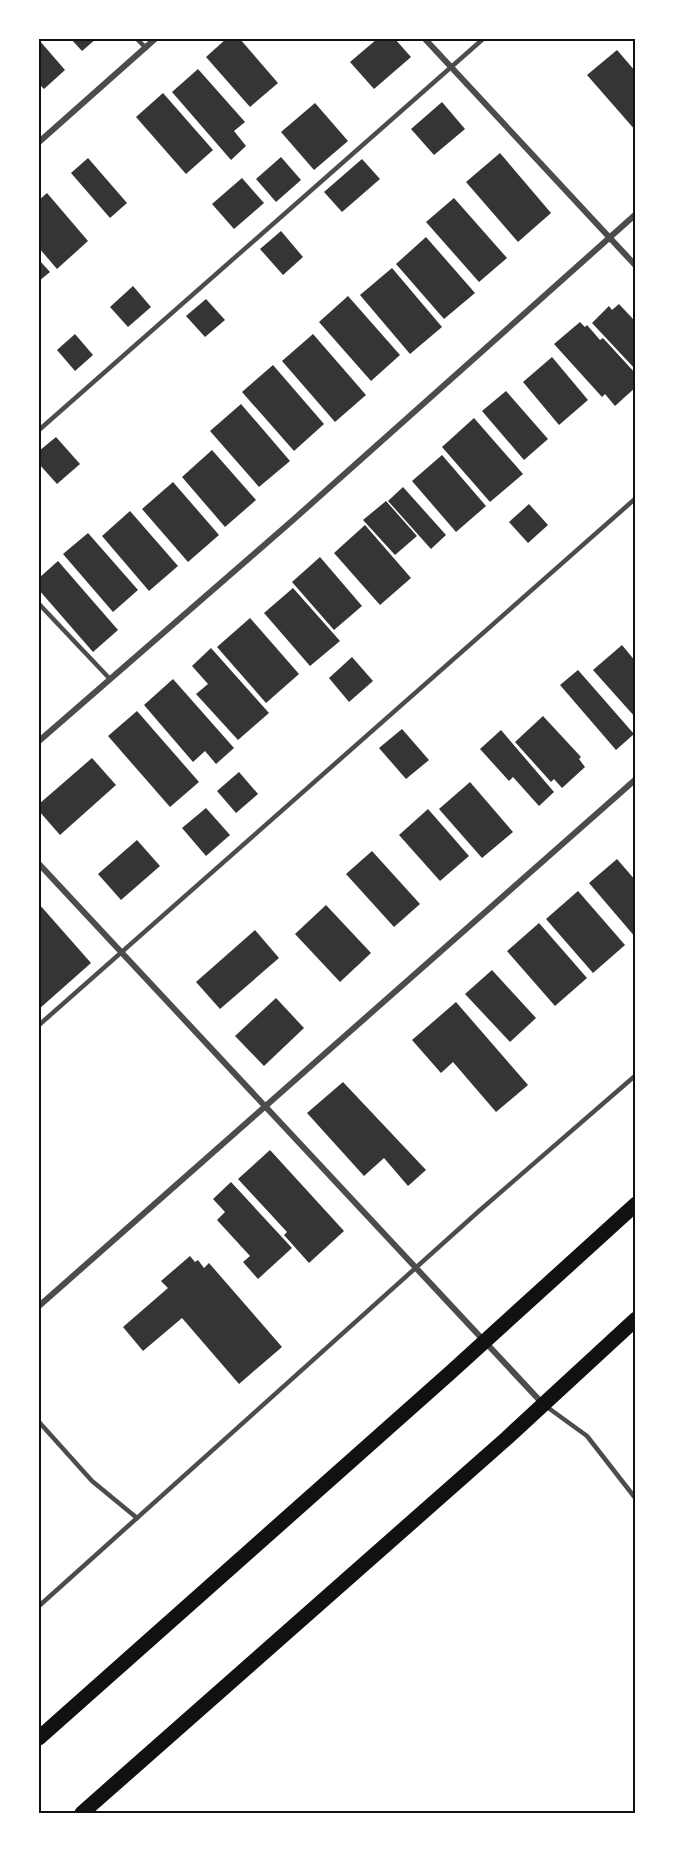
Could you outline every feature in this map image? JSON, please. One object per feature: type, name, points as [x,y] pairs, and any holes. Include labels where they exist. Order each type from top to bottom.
[{"type":"main road","points":[[39,1738],[636,1204]]},
{"type":"main road","points":[[82,1813],[544,1404],[636,1319]]},
{"type":"street","points":[[39,142],[155,39]]},
{"type":"street","points":[[425,39],[636,266]]},
{"type":"street","points":[[39,741],[293,520],[636,214]]},
{"type":"street","points":[[39,1306],[636,779]]},
{"type":"street","points":[[39,864],[544,1404]]},
{"type":"lane","points":[[137,39],[146,48]]},
{"type":"lane","points":[[39,430],[483,39]]},
{"type":"lane","points":[[39,1025],[636,498]]},
{"type":"lane","points":[[39,604],[109,678]]},
{"type":"lane","points":[[39,1606],[479,1210],[636,1075]]},
{"type":"lane","points":[[544,1404],[587,1436],[636,1499]]},
{"type":"lane","points":[[39,1422],[92,1481],[137,1518]]},
{"type":"building","points":[[71,39],[96,39],[82,51]]},
{"type":"building","points":[[226,39],[240,39],[278,83],[250,107],[206,57]]},
{"type":"building","points":[[377,39],[395,39],[411,57],[374,89],[350,62]]},
{"type":"building","points":[[39,40],[65,70],[44,89],[39,84]]},
{"type":"building","points":[[617,50],[636,72],[636,131],[587,75]]},
{"type":"building","points":[[198,69],[245,122],[234,131],[246,146],[231,160],[172,92]]},
{"type":"building","points":[[163,93],[213,150],[186,174],[136,117]]},
{"type":"building","points":[[442,102],[465,129],[434,155],[411,129]]},
{"type":"building","points":[[315,103],[348,141],[314,170],[281,132]]},
{"type":"building","points":[[500,153],[551,213],[518,242],[466,182]]},
{"type":"building","points":[[281,157],[301,180],[276,202],[256,179]]},
{"type":"building","points":[[88,158],[127,203],[110,218],[71,173]]},
{"type":"building","points":[[362,159],[380,179],[342,212],[324,192]]},
{"type":"building","points":[[242,178],[264,203],[234,229],[212,204]]},
{"type":"building","points":[[47,193],[88,241],[57,269],[39,248],[39,200]]},
{"type":"building","points":[[454,198],[507,258],[479,282],[426,222]]},
{"type":"building","points":[[281,231],[303,257],[283,275],[260,249]]},
{"type":"building","points":[[426,237],[475,293],[444,319],[396,264]]},
{"type":"building","points":[[39,260],[50,272],[39,281]]},
{"type":"building","points":[[392,268],[442,327],[410,354],[360,295]]},
{"type":"building","points":[[133,286],[151,307],[128,327],[110,307]]},
{"type":"building","points":[[348,296],[400,355],[371,381],[319,322]]},
{"type":"building","points":[[206,299],[225,320],[205,337],[186,316]]},
{"type":"building","points":[[619,304],[633,319],[636,316],[636,370],[592,323],[609,306],[612,310]]},
{"type":"building","points":[[580,322],[585,327],[587,325],[600,340],[603,338],[636,374],[636,387],[615,406],[605,394],[602,397],[554,344]]},
{"type":"building","points":[[75,334],[93,355],[75,371],[57,350]]},
{"type":"building","points":[[313,334],[366,395],[335,422],[282,361]]},
{"type":"building","points":[[552,357],[588,400],[559,425],[523,382]]},
{"type":"building","points":[[273,365],[324,424],[294,451],[242,392]]},
{"type":"building","points":[[506,391],[548,439],[524,460],[482,411]]},
{"type":"building","points":[[241,404],[290,461],[259,487],[210,431]]},
{"type":"building","points":[[474,418],[523,474],[490,502],[442,447]]},
{"type":"building","points":[[56,437],[80,464],[57,484],[39,464],[39,451]]},
{"type":"building","points":[[212,450],[256,500],[225,527],[182,477]]},
{"type":"building","points":[[442,455],[486,506],[456,532],[412,481]]},
{"type":"building","points":[[173,482],[219,535],[188,562],[142,509]]},
{"type":"building","points":[[403,487],[446,535],[431,549],[388,501]]},
{"type":"building","points":[[386,501],[417,536],[395,555],[363,520]]},
{"type":"building","points":[[529,504],[548,525],[528,543],[509,522]]},
{"type":"building","points":[[130,511],[178,566],[149,591],[102,536]]},
{"type":"building","points":[[365,525],[411,578],[380,605],[334,553]]},
{"type":"building","points":[[88,533],[138,590],[113,612],[63,554]]},
{"type":"building","points":[[320,557],[362,606],[334,630],[292,582]]},
{"type":"building","points":[[58,561],[118,630],[93,652],[39,590],[39,578]]},
{"type":"building","points":[[293,588],[340,641],[310,666],[264,613]]},
{"type":"building","points":[[250,618],[299,674],[266,703],[217,647]]},
{"type":"building","points":[[622,645],[636,662],[635,717],[593,670]]},
{"type":"building","points":[[211,648],[269,713],[238,740],[196,694],[208,684],[192,666]]},
{"type":"building","points":[[352,657],[373,681],[349,702],[329,678]]},
{"type":"building","points":[[578,670],[634,734],[616,750],[560,685]]},
{"type":"building","points":[[173,679],[234,748],[216,764],[205,751],[193,762],[144,705]]},
{"type":"building","points":[[137,711],[199,782],[170,807],[108,736]]},
{"type":"building","points":[[543,716],[581,757],[579,759],[585,767],[562,788],[554,779],[551,782],[515,742]]},
{"type":"building","points":[[402,729],[429,760],[406,779],[379,748]]},
{"type":"building","points":[[501,730],[554,792],[539,806],[513,777],[509,781],[480,749]]},
{"type":"building","points":[[92,758],[116,785],[60,835],[39,811],[39,804]]},
{"type":"building","points":[[239,772],[258,794],[236,813],[217,791]]},
{"type":"building","points":[[470,782],[513,832],[482,858],[439,809]]},
{"type":"building","points":[[206,808],[230,835],[206,856],[182,828]]},
{"type":"building","points":[[428,809],[469,856],[440,881],[399,835]]},
{"type":"building","points":[[137,840],[160,866],[121,900],[98,874]]},
{"type":"building","points":[[372,851],[420,904],[394,927],[346,874]]},
{"type":"building","points":[[617,859],[636,881],[636,938],[589,883]]},
{"type":"building","points":[[578,891],[625,945],[593,973],[546,919]]},
{"type":"building","points":[[39,904],[91,963],[39,1009]]},
{"type":"building","points":[[326,905],[371,953],[340,982],[295,934]]},
{"type":"building","points":[[539,923],[587,978],[555,1006],[507,951]]},
{"type":"building","points":[[255,930],[279,958],[220,1009],[196,982]]},
{"type":"building","points":[[492,970],[536,1018],[510,1042],[465,994]]},
{"type":"building","points":[[276,998],[304,1028],[264,1066],[235,1036]]},
{"type":"building","points":[[456,1002],[528,1085],[496,1112],[453,1062],[441,1073],[412,1040]]},
{"type":"building","points":[[343,1082],[426,1170],[408,1186],[384,1158],[364,1176],[307,1113]]},
{"type":"building","points":[[270,1150],[344,1231],[309,1263],[284,1235],[287,1232],[238,1179]]},
{"type":"building","points":[[231,1182],[292,1248],[258,1279],[243,1262],[250,1256],[217,1220],[225,1212],[213,1199]]},
{"type":"building","points":[[190,1256],[195,1262],[198,1260],[204,1268],[209,1263],[282,1347],[239,1384],[182,1318],[143,1351],[123,1327],[168,1288],[161,1281]]}]
